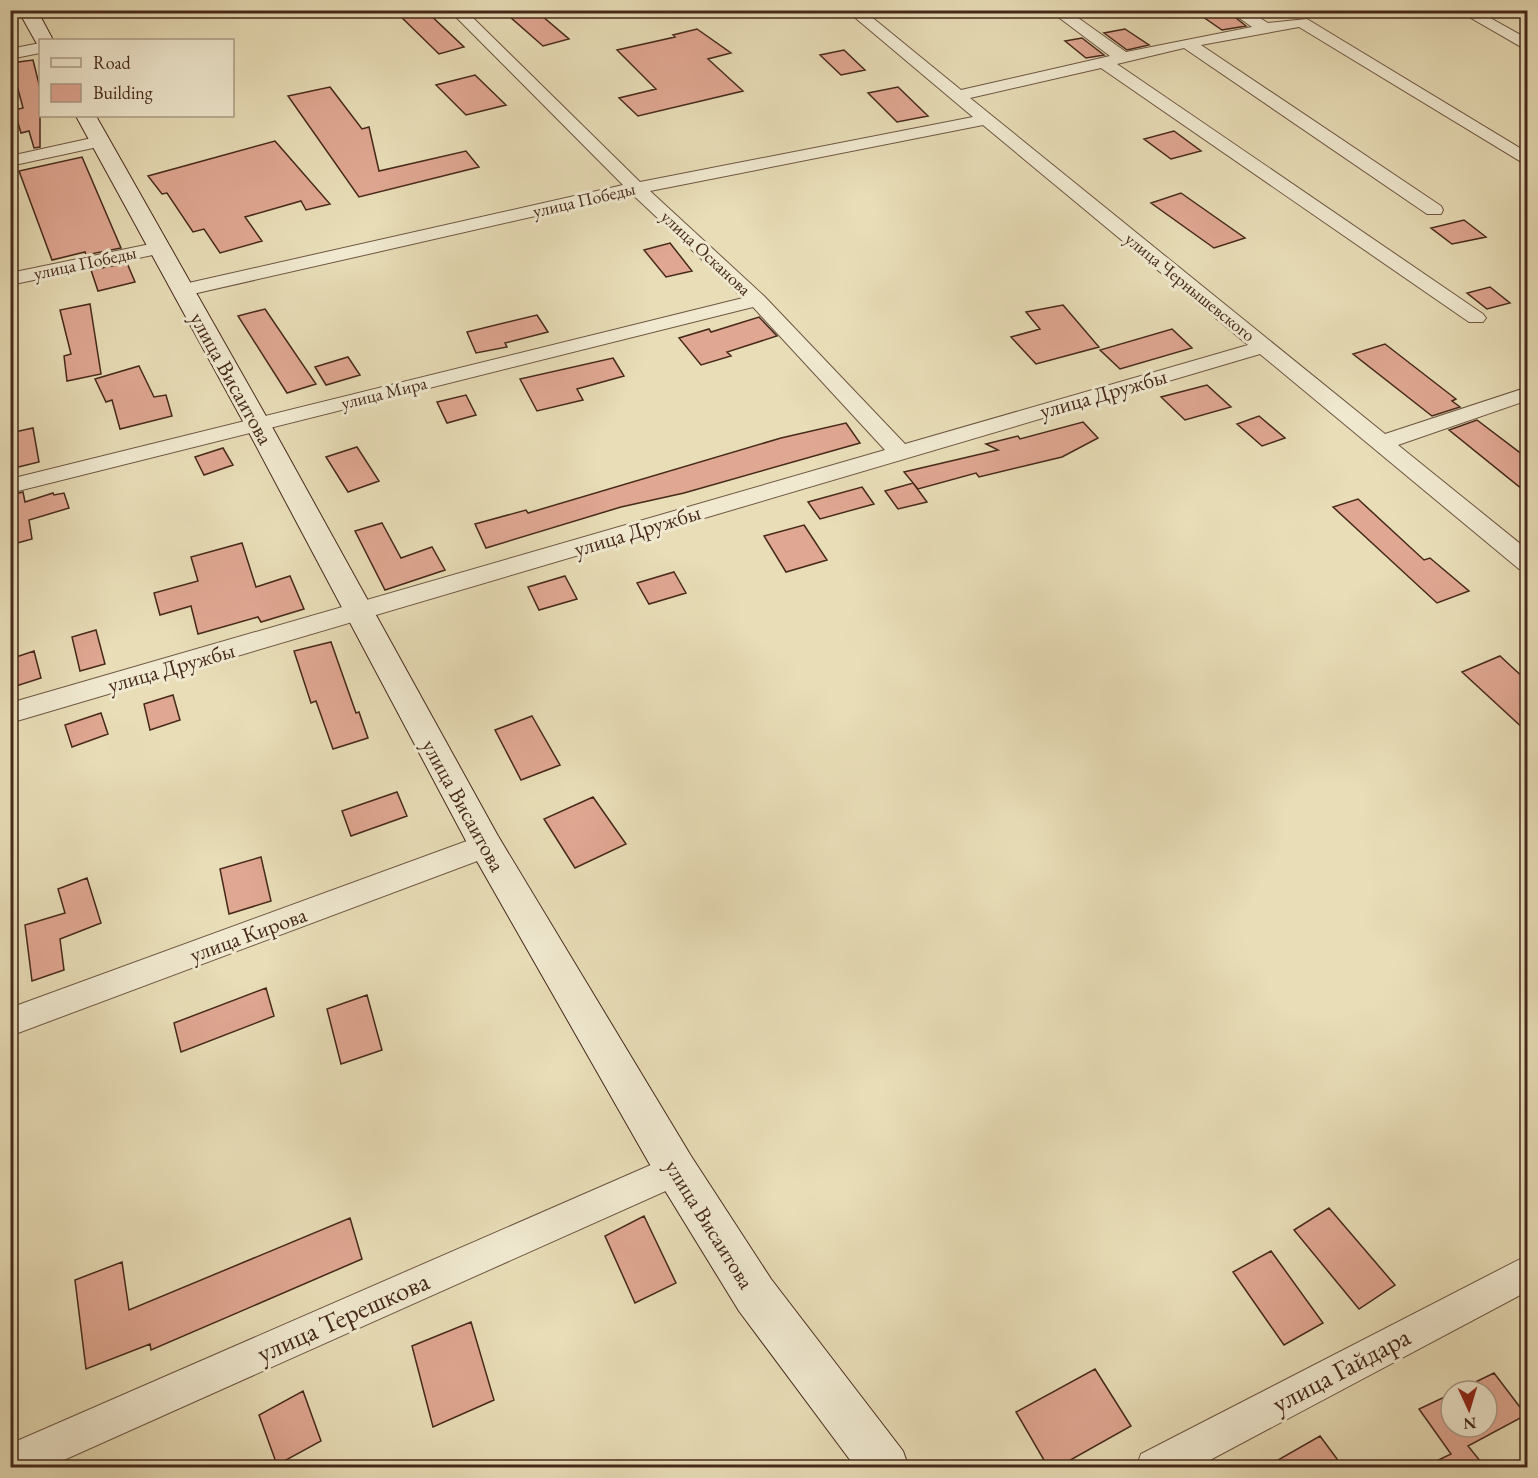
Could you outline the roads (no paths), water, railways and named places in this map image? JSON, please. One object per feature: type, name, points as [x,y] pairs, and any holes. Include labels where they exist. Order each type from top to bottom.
[{"type":"street","points":[[27,10],[43,39]]},
{"type":"street","name":"улица Осканова","points":[[456,10],[636,188],[757,300],[900,451]]},
{"type":"street","name":"улица Чернышевского","points":[[853,10],[1527,563]]},
{"type":"street","points":[[1056,10],[1124,58]]},
{"type":"street","points":[[1235,10],[1265,28]]},
{"type":"street","points":[[1464,10],[1527,46]]},
{"type":"street","points":[[956,96],[1187,43],[1302,22],[1527,161]]},
{"type":"street","points":[[1499,30],[1518,25]]},
{"type":"street","points":[[1187,43],[1434,210]]},
{"type":"street","points":[[10,54],[39,48]]},
{"type":"street","points":[[1104,63],[1476,318]]},
{"type":"street","name":"улица Победы","points":[[184,290],[636,188],[985,120]]},
{"type":"street","points":[[10,161],[93,128]]},
{"type":"street","name":"улица Висаитова","points":[[93,128],[258,425],[486,846],[676,1170],[755,1295],[886,1467]]},
{"type":"street","name":"улица Победы","points":[[10,279],[160,248]]},
{"type":"street","name":"улица Мира","points":[[10,486],[757,300]]},
{"type":"street","name":"улица Дружбы","points":[[10,713],[360,613],[900,451],[1263,347]]},
{"type":"street","points":[[1381,443],[1527,393]]},
{"type":"street","name":"улица Кирова","points":[[10,1022],[486,846]]},
{"type":"street","name":"улица Терешкова","points":[[10,1464],[676,1170]]},
{"type":"street","name":"улица Гайдара","points":[[1155,1467],[1527,1272]]}]
